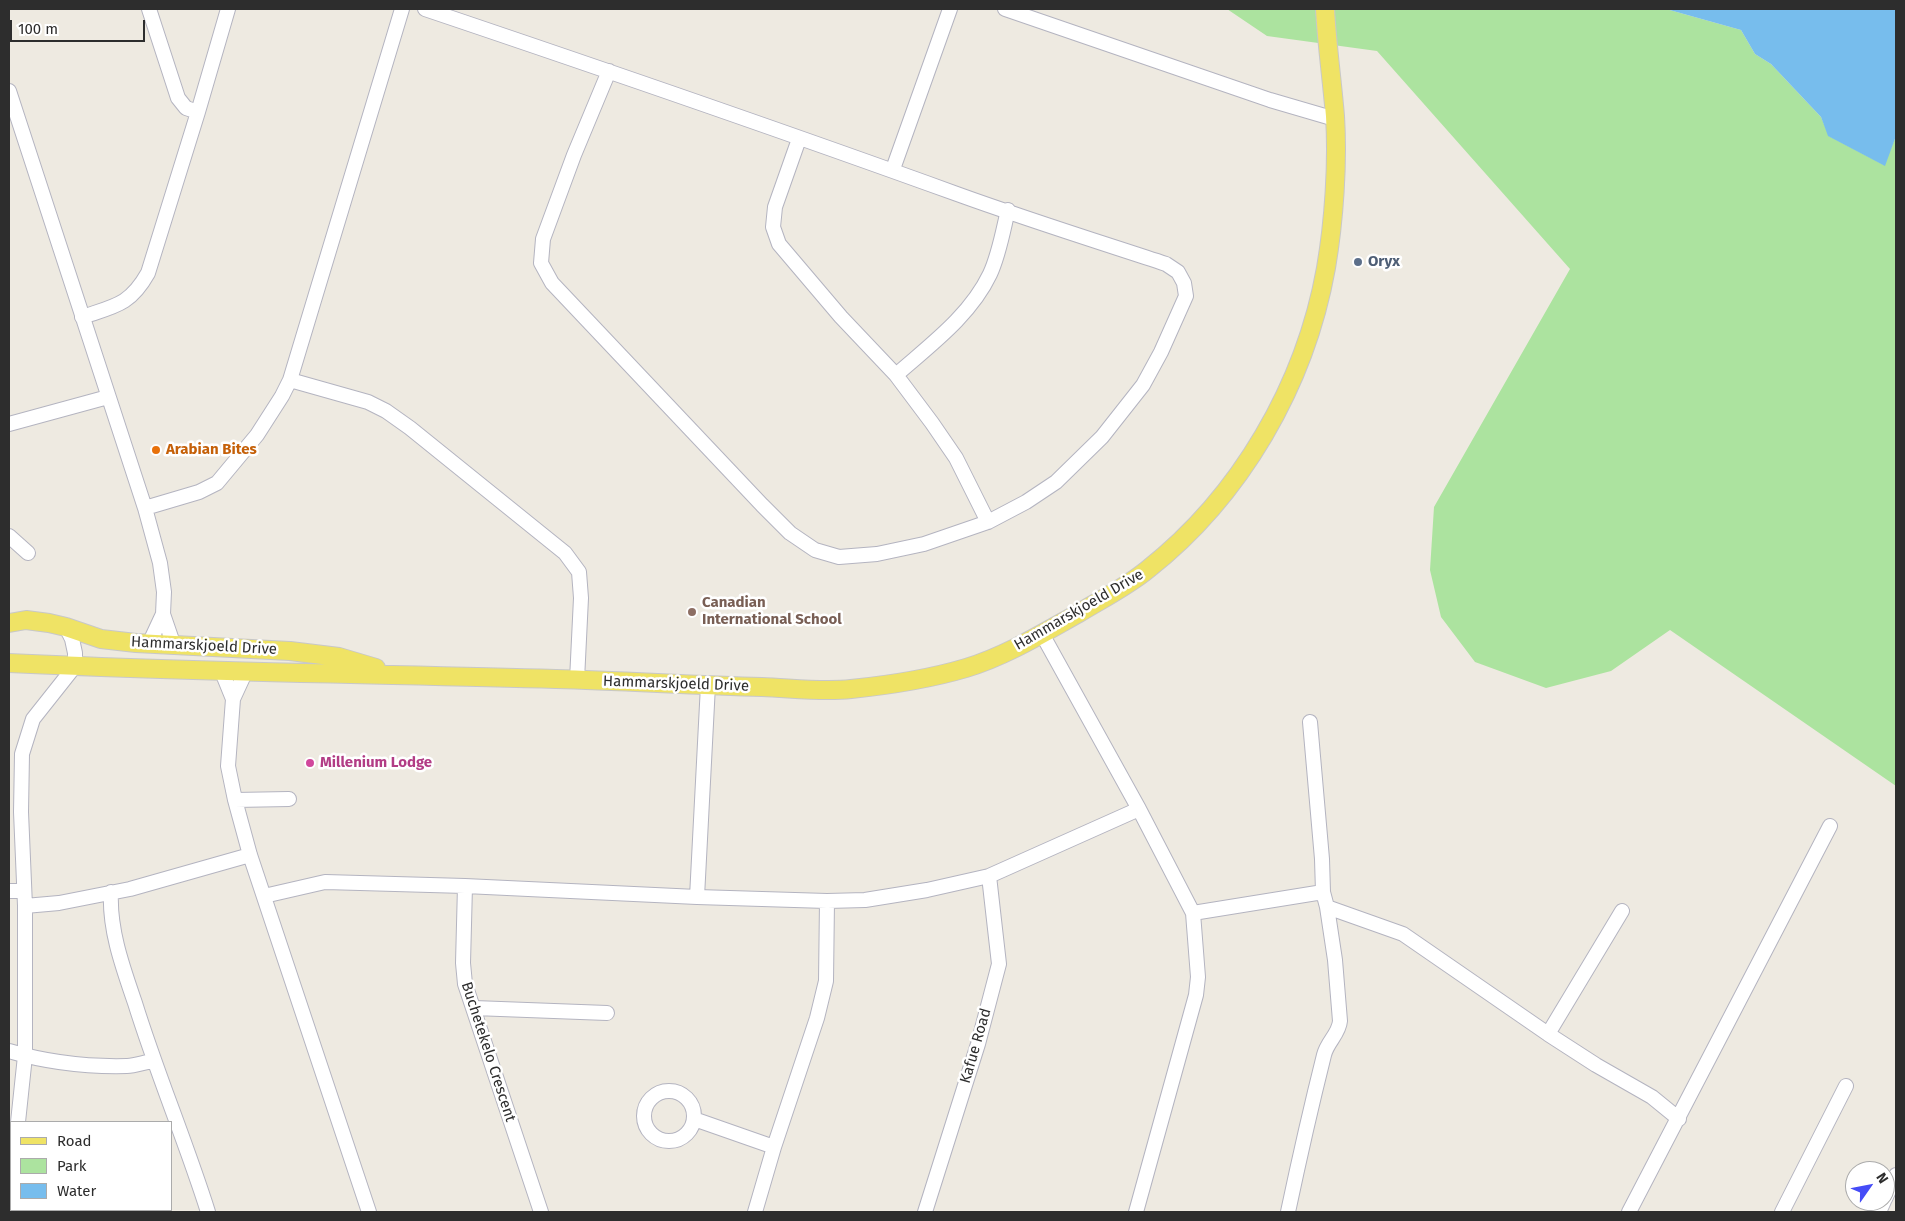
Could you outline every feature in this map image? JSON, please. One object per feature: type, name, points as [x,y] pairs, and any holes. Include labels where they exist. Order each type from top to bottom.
[{"type":"main road","name":"Hammarskjoeld Drive","points":[[9,663],[245,673],[399,675],[847,689],[918,679],[968,667],[1013,649],[1113,593],[1145,572],[1178,544],[1201,521],[1241,471],[1258,445],[1291,384],[1311,330],[1326,270],[1332,226],[1335,119],[1325,9]]},
{"type":"main road","name":"Hammarskjoeld Drive","points":[[9,623],[26,620],[66,627],[102,639],[149,644],[273,650],[339,658],[399,675]]},
{"type":"main road","points":[[273,650],[278,662],[274,673]]},
{"type":"street","points":[[149,9],[178,98],[186,108],[198,112]]},
{"type":"street","points":[[82,317],[121,303],[135,294],[145,278],[198,112],[228,9]]},
{"type":"street","points":[[145,508],[199,492],[217,483],[257,435],[282,396],[290,380],[402,9]]},
{"type":"street","points":[[425,9],[609,71],[799,139],[892,169],[958,194],[1166,264],[1178,272],[1184,283],[1186,296],[1161,352],[1143,385],[1102,437],[1056,482],[1026,502],[988,522],[924,544],[877,554],[839,556],[815,550],[790,533],[552,283],[541,263],[543,239],[574,155],[609,71]]},
{"type":"street","points":[[892,169],[950,9]]},
{"type":"street","points":[[1005,9],[1270,100],[1335,119]]},
{"type":"street","points":[[9,91],[145,508],[160,563],[164,592],[163,614],[174,646]]},
{"type":"street","points":[[799,139],[775,207],[772,227],[779,244],[841,317],[896,375],[956,458],[988,522]]},
{"type":"street","points":[[896,375],[952,325],[978,297],[992,272],[1008,210]]},
{"type":"street","points":[[290,380],[368,402],[386,411],[410,428],[565,554],[579,572],[581,598],[577,680]]},
{"type":"street","points":[[9,424],[108,397]]},
{"type":"street","points":[[9,536],[28,553]]},
{"type":"street","points":[[149,644],[163,614]]},
{"type":"street","points":[[18,1121],[25,1056],[25,906],[21,812],[22,754],[32,719],[74,666],[75,653],[72,639],[66,627]]},
{"type":"street","points":[[1042,634],[1139,809],[1193,913],[1198,977],[1196,995],[1136,1212]]},
{"type":"street","points":[[222,672],[232,699]]},
{"type":"street","points":[[245,673],[232,699],[228,766],[235,800],[250,855],[369,1212]]},
{"type":"street","points":[[697,898],[708,685]]},
{"type":"street","points":[[1288,1212],[1325,1051],[1339,1030],[1340,1021],[1335,960],[1323,892],[1322,859],[1310,722]]},
{"type":"street","points":[[235,800],[290,800]]},
{"type":"street","points":[[264,896],[325,882],[465,886],[697,898],[865,900],[927,890],[989,876],[1139,809]]},
{"type":"street","points":[[1629,1212],[1830,826]]},
{"type":"street","points":[[25,906],[59,903],[169,879],[250,855]]},
{"type":"street","name":"Kafue Road","points":[[925,1212],[978,1044],[1000,964],[989,876]]},
{"type":"street","name":"Buchetekelo Crescent","points":[[465,886],[463,963],[465,984],[541,1212]]},
{"type":"street","points":[[9,891],[24,891]]},
{"type":"street","points":[[111,892],[110,910],[127,979],[153,1061],[208,1212]]},
{"type":"street","points":[[1193,913],[1323,892]]},
{"type":"street","points":[[755,1212],[774,1147],[801,1068],[826,981],[828,901]]},
{"type":"street","points":[[1327,907],[1403,934],[1548,1034],[1652,1098],[1679,1119]]},
{"type":"street","points":[[1548,1034],[1622,910]]},
{"type":"street","points":[[474,1008],[607,1013]]},
{"type":"street","points":[[9,1051],[54,1062],[128,1066],[153,1061]]},
{"type":"street","points":[[1782,1212],[1846,1086]]},
{"type":"street","points":[[694,1119],[774,1147]]},
{"type":"green space","points":[[1227,9],[1666,9],[1741,30],[1755,54],[1771,64],[1821,117],[1829,136],[1884,165],[1896,136],[1896,786],[1670,630],[1611,671],[1546,688],[1475,662],[1441,617],[1430,570],[1434,507],[1570,269],[1377,51],[1267,36]]},
{"type":"water","points":[[1666,9],[1896,9],[1896,136],[1885,166],[1828,136],[1821,117],[1771,64],[1755,54],[1741,30]]},
{"type":"place","name":"Oryx","points":[[1358,262]]},
{"type":"place","name":"Arabian Bites","points":[[156,450]]},
{"type":"place","name":"Canadian International School","points":[[692,612]]},
{"type":"place","name":"Millenium Lodge","points":[[310,763]]}]
